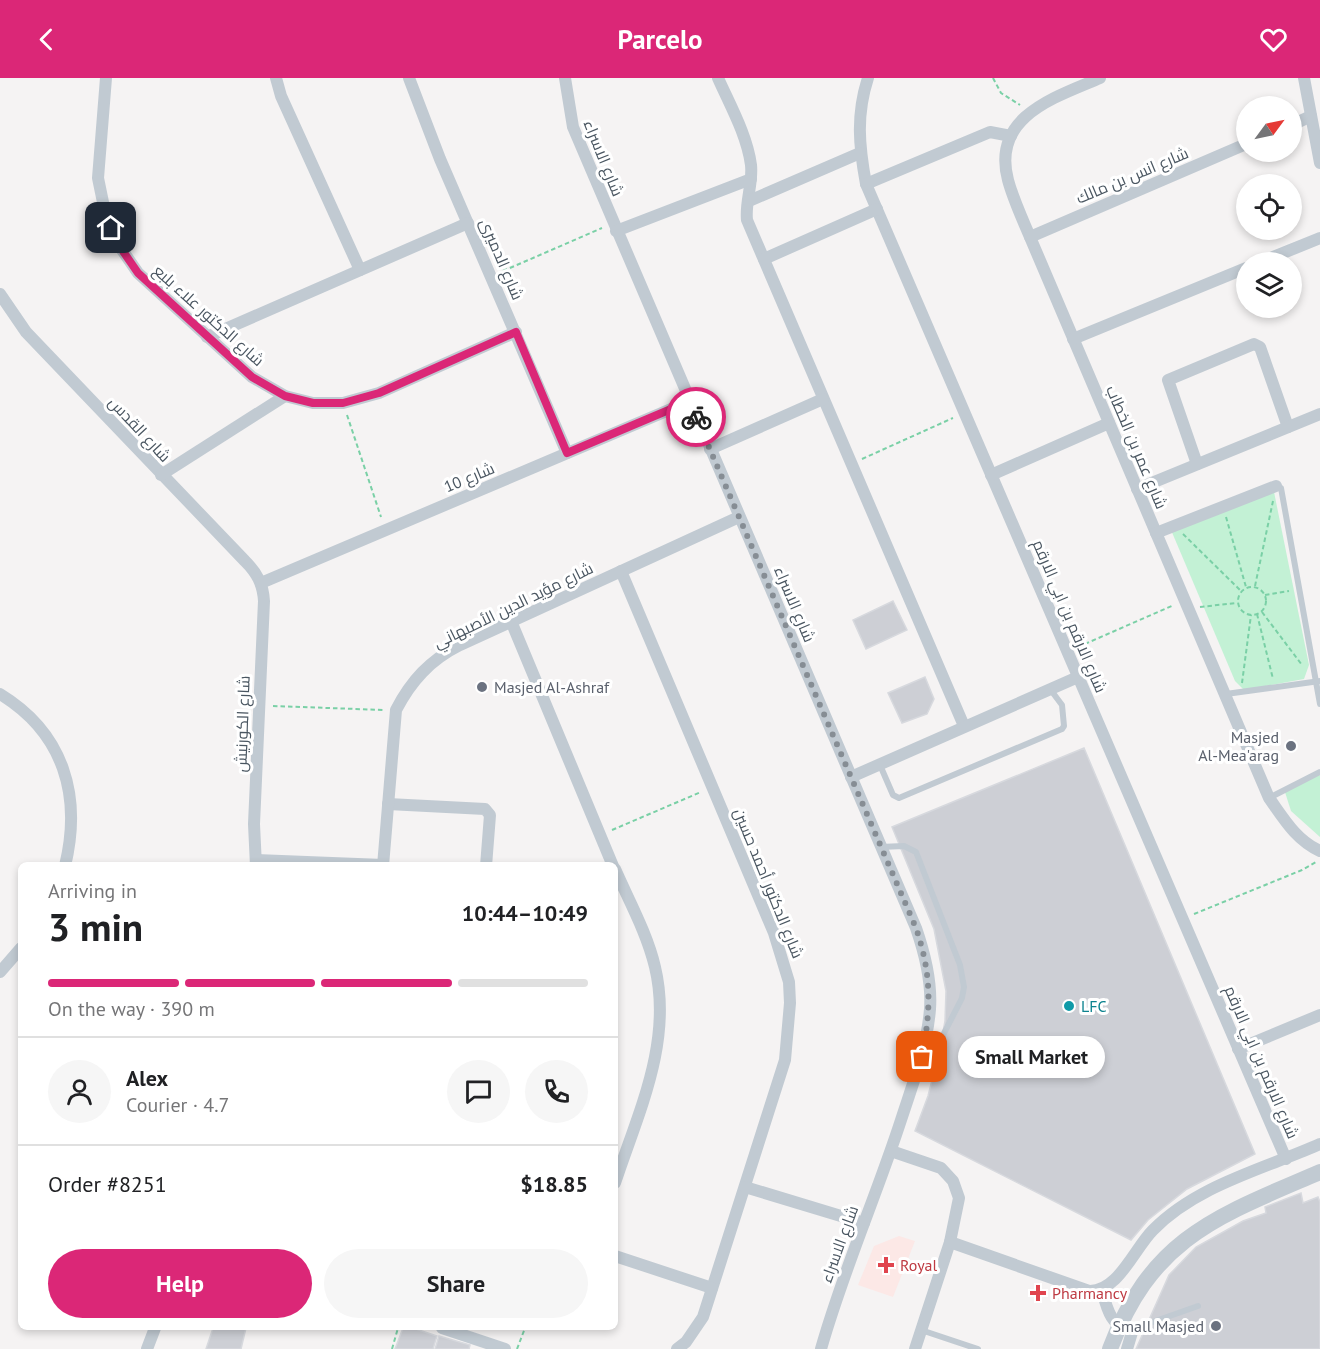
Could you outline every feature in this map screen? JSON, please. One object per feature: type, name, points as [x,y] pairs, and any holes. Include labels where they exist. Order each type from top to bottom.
[{"type":"street","name":"شارع الدكتور علاء بلبع","points":[[106,78],[98,178],[105,212],[118,244],[138,273],[252,377],[285,396],[313,403],[343,403],[379,393],[516,332]]},
{"type":"street","points":[[276,78],[281,96],[360,270]]},
{"type":"street","name":"شارع الدميرى","points":[[409,78],[468,223],[567,453]]},
{"type":"street","name":"شارع الاسراء","points":[[565,78],[573,127],[916,928],[925,954],[930,1009],[922,1057],[821,1349]]},
{"type":"street","points":[[718,78],[748,151],[751,179],[747,220],[964,726]]},
{"type":"street","name":"شارع الارقم بن ابي الارقم","points":[[868,78],[862,97],[858,126],[860,153],[867,183],[877,209],[1286,1159]]},
{"type":"street","name":"شارع عمر بن الخطاب","points":[[1100,78],[1033,109],[1022,118],[1011,136],[1006,157],[1007,178],[1029,237],[1269,798],[1305,844],[1320,851]]},
{"type":"street","points":[[1304,78],[1320,163]]},
{"type":"street","points":[[1302,120],[1311,116]]},
{"type":"street","points":[[867,183],[990,132],[1011,136]]},
{"type":"street","name":"شارع انس بن مالك","points":[[1029,237],[1236,148]]},
{"type":"street","points":[[749,201],[860,153]]},
{"type":"street","points":[[615,227],[751,179]]},
{"type":"street","points":[[764,259],[877,209]]},
{"type":"street","points":[[207,337],[468,223]]},
{"type":"street","points":[[1286,252],[1320,238]]},
{"type":"street","points":[[1073,339],[1236,272]]},
{"type":"street","name":"شارع القدس","points":[[0,294],[26,332],[256,572],[261,583]]},
{"type":"street","points":[[1197,464],[1168,380],[1254,344],[1260,347],[1287,427]]},
{"type":"street","points":[[161,475],[285,396]]},
{"type":"street","points":[[710,449],[823,399]]},
{"type":"street","name":"شارع 10","points":[[261,583],[690,401]]},
{"type":"street","points":[[1137,489],[1320,414]]},
{"type":"street","points":[[992,475],[1109,423]]},
{"type":"street","points":[[1156,533],[1276,486]]},
{"type":"street","name":"شارع مؤيد الدين الأصبهاني","points":[[382,862],[396,710],[405,693],[428,665],[451,649],[739,517]]},
{"type":"street","name":"شارع الدكتور أحمد حسين","points":[[621,572],[774,933],[784,964],[789,993],[785,1060],[703,1317],[686,1342],[678,1349]]},
{"type":"street","name":"شارع الكورنيش","points":[[256,862],[254,824],[264,601],[261,583]]},
{"type":"street","points":[[511,621],[612,862]]},
{"type":"street","points":[[851,777],[1078,677]]},
{"type":"street","points":[[0,694],[24,711],[42,731],[58,756],[70,784],[73,819],[66,862]]},
{"type":"street","points":[[388,804],[485,809],[490,815],[486,862]]},
{"type":"street","points":[[618,876],[648,944],[655,966],[659,989],[660,1035],[656,1057],[618,1174]]},
{"type":"street","points":[[0,972],[18,951]]},
{"type":"street","points":[[1238,1049],[1320,1015]]},
{"type":"street","points":[[950,1242],[1089,1291],[1102,1290],[1114,1282],[1153,1230],[1182,1206],[1215,1188],[1320,1144]]},
{"type":"street","points":[[891,1151],[933,1164],[953,1181],[959,1208],[915,1349]]},
{"type":"street","points":[[1110,1349],[1128,1307],[1141,1285],[1176,1246],[1219,1216],[1320,1172]]},
{"type":"street","points":[[745,1187],[864,1223]]},
{"type":"street","points":[[618,1257],[712,1288]]},
{"type":"street","points":[[1102,1290],[1107,1310],[1114,1322],[1133,1332],[1127,1349]]},
{"type":"street","points":[[147,1349],[154,1330]]},
{"type":"street","points":[[448,1330],[505,1349]]},
{"type":"lane","points":[[1276,486],[1281,488],[1298,589],[1318,681],[1320,704]]},
{"type":"lane","points":[[1225,694],[1318,681]]},
{"type":"lane","points":[[879,764],[893,795],[899,798],[1062,729],[1065,726],[1062,705],[1050,689]]},
{"type":"lane","points":[[1269,798],[1320,772]]},
{"type":"lane","points":[[880,847],[904,846],[916,852],[964,976],[962,998],[938,1045],[929,1055],[922,1057]]},
{"type":"lane","points":[[1133,1332],[1198,1306]]},
{"type":"lane","points":[[921,1330],[978,1349]]},
{"type":"path","points":[[993,78],[1001,93],[1016,103],[1033,109]]},
{"type":"path","points":[[492,276],[615,227]]},
{"type":"path","points":[[343,403],[386,530]]},
{"type":"path","points":[[851,464],[965,413]]},
{"type":"path","points":[[1254,586],[1276,486]]},
{"type":"path","points":[[1223,506],[1247,587]]},
{"type":"path","points":[[1175,526],[1241,591]]},
{"type":"path","points":[[1254,586],[1265,595],[1266,604],[1262,611],[1251,615],[1241,610],[1237,603],[1241,591],[1254,586]]},
{"type":"path","points":[[1265,595],[1298,589]]},
{"type":"path","points":[[1067,652],[1187,605],[1237,603]]},
{"type":"path","points":[[1262,611],[1318,681]]},
{"type":"path","points":[[1257,614],[1276,687]]},
{"type":"path","points":[[1241,692],[1251,615]]},
{"type":"path","points":[[260,706],[396,710]]},
{"type":"path","points":[[600,836],[712,787]]},
{"type":"path","points":[[1182,919],[1302,870],[1320,858]]},
{"type":"path","points":[[392,1349],[397,1330]]},
{"type":"path","points":[[517,1349],[524,1330]]},
{"type":"shaded area","name":"Royal","points":[[899,1236],[915,1241],[893,1297],[858,1285],[874,1246]]},
{"type":"green space","points":[[1273,487],[1309,665],[1304,679],[1244,690],[1235,681],[1171,530]]},
{"type":"green space","points":[[1320,775],[1320,837],[1291,811],[1284,789]]},
{"type":"building","points":[[893,601],[907,630],[866,649],[853,620]]},
{"type":"building","points":[[925,677],[934,699],[927,714],[902,723],[888,693]]},
{"type":"building","name":"LFC","points":[[1084,748],[1255,1154],[1187,1189],[1148,1220],[1131,1240],[915,1131],[928,1096],[940,1049],[945,1021],[946,991],[934,929],[892,827]]},
{"type":"building","points":[[1301,1193],[1303,1203],[1318,1197],[1320,1202],[1320,1349],[1136,1349],[1169,1275],[1196,1247],[1243,1221],[1266,1213],[1265,1207]]},
{"type":"building","points":[[212,1330],[246,1330],[241,1349],[206,1349]]},
{"type":"building","points":[[402,1330],[419,1330],[437,1336],[433,1349],[395,1349]]},
{"type":"building","points":[[439,1336],[470,1345],[469,1349],[435,1349]]},
{"type":"way so far","points":[[696,417],[916,928],[925,954],[930,981],[930,1009],[922,1057]]},
{"type":"place","name":"Masjed Al-Ashraf","points":[[482,687]]},
{"type":"place","name":"Masjed Al-Mea'arag","points":[[1291,746]]},
{"type":"place","name":"LFC","points":[[1069,1006]]},
{"type":"place","name":"Small Market","points":[[922,1057]]},
{"type":"place","name":"Royal","points":[[886,1265]]},
{"type":"place","name":"Pharmancy","points":[[1038,1293]]},
{"type":"place","name":"Small Masjed","points":[[1216,1326]]},
{"type":"route","points":[[111,228],[118,244],[138,273],[252,377],[285,396],[313,403],[343,403],[379,393],[516,332],[567,453],[690,401],[696,417]]}]
